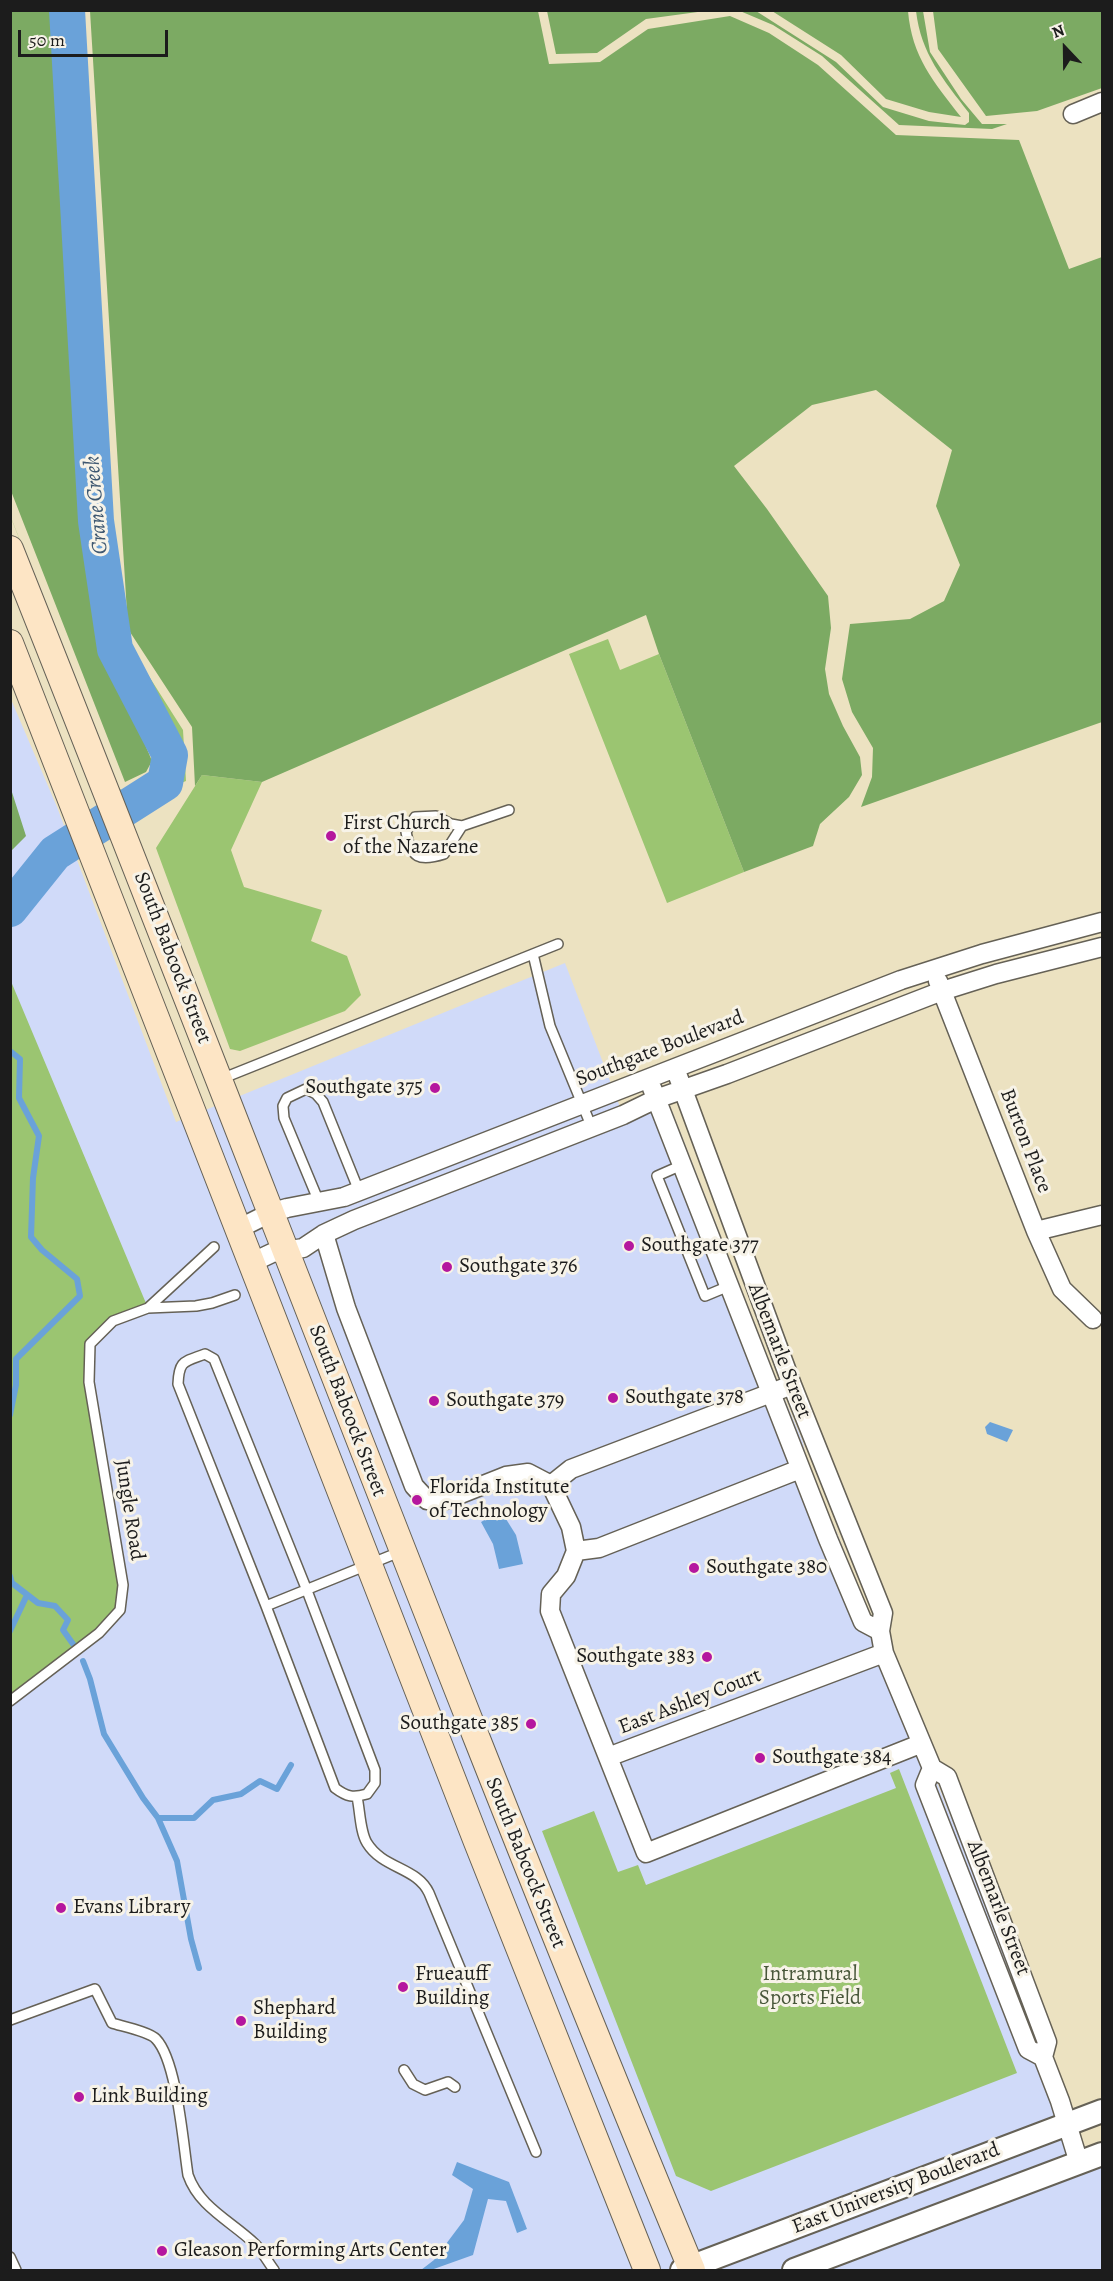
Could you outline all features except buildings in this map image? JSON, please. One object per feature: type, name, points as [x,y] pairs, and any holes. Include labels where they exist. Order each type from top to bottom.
[{"type":"main road","name":"South Babcock Street","points":[[10,549],[131,850],[284,1250],[515,1840],[688,2269]]},
{"type":"main road","name":"South Babcock Street","points":[[10,643],[100,869],[368,1564],[647,2271]]},
{"type":"street","points":[[1073,114],[1102,102]]},
{"type":"street","name":"Southgate Boulevard","points":[[238,1229],[270,1213],[344,1197],[933,969],[1102,922]]},
{"type":"street","points":[[251,1263],[272,1253],[303,1248],[324,1234],[354,1220],[592,1128],[656,1099],[942,991],[996,974],[1102,947]]},
{"type":"street","name":"Burton Place","points":[[933,969],[1036,1231],[1062,1288],[1094,1319]]},
{"type":"street","name":"Albemarle Street","points":[[675,1068],[792,1385],[883,1613],[880,1630],[884,1653],[920,1744],[932,1768],[925,1785],[1028,2049],[1043,2057],[1068,2124],[1079,2163]]},
{"type":"street","name":"Albemarle Street","points":[[648,1078],[770,1393],[863,1622],[880,1630]]},
{"type":"street","points":[[682,1166],[706,1156]]},
{"type":"street","points":[[1036,1231],[1102,1215]]},
{"type":"street","points":[[324,1234],[346,1308],[414,1486],[427,1500],[443,1502],[506,1476],[528,1473],[550,1485],[571,1527],[576,1551],[599,1548],[799,1464],[819,1451]]},
{"type":"street","points":[[729,1286],[753,1277]]},
{"type":"street","points":[[550,1485],[571,1470],[792,1385]]},
{"type":"street","points":[[835,1555],[857,1545]]},
{"type":"street","name":"East Ashley Court","points":[[576,1551],[566,1576],[551,1594],[550,1611],[608,1757],[884,1653]]},
{"type":"street","points":[[608,1757],[646,1853],[920,1744]]},
{"type":"street","name":"East University Boulevard","points":[[688,2269],[1102,2111]]},
{"type":"street","name":"East University Boulevard","points":[[794,2271],[1102,2154]]},
{"type":"lane","points":[[462,826],[444,854],[420,858],[409,849],[406,832],[416,817],[436,816],[462,826],[509,810]]},
{"type":"lane","points":[[219,1080],[558,944]]},
{"type":"lane","points":[[533,954],[550,1026],[592,1128]]},
{"type":"lane","points":[[319,1202],[284,1118],[283,1106],[287,1098],[306,1089],[316,1094],[323,1102],[358,1191]]},
{"type":"lane","points":[[682,1166],[657,1176],[705,1296],[729,1286]]},
{"type":"lane","points":[[148,1308],[214,1247]]},
{"type":"lane","points":[[148,1308],[195,1306],[235,1295]]},
{"type":"lane","name":"Jungle Road","points":[[10,1701],[99,1633],[120,1610],[123,1586],[89,1382],[90,1344],[113,1321],[148,1308]]},
{"type":"lane","points":[[204,1354],[214,1359],[306,1588],[375,1770],[375,1783],[367,1794],[357,1797],[344,1795],[335,1788],[178,1384],[179,1369],[184,1362],[204,1354]]},
{"type":"lane","points":[[266,1606],[402,1551]]},
{"type":"lane","points":[[357,1797],[366,1842],[378,1857],[394,1868],[416,1876],[425,1883],[536,2152]]},
{"type":"lane","points":[[10,2020],[95,1989],[112,2023],[155,2037],[166,2055],[188,2175],[193,2188],[209,2207],[256,2245],[274,2271]]},
{"type":"lane","points":[[404,2070],[413,2084],[425,2090],[448,2082],[454,2087]]},
{"type":"lane","points":[[10,2257],[16,2271]]},
{"type":"shaded area","name":"Florida Institute of Technology","points":[[10,697],[57,807],[176,1122],[565,963],[623,1115],[667,1098],[803,1442],[808,1467],[837,1533],[1063,2097],[1084,2159],[1102,2163],[1102,2270],[11,2270]]},
{"type":"green space","points":[[11,10],[57,11],[84,505],[105,631],[104,646],[152,761],[146,772],[125,782],[11,491]]},
{"type":"green space","points":[[66,11],[81,11],[119,629],[183,730],[186,781],[125,806],[10,515],[117,785],[121,790],[127,792],[153,779],[160,761],[113,646],[114,630],[93,505]]},
{"type":"green space","points":[[90,11],[538,11],[549,64],[600,62],[648,29],[730,16],[769,33],[818,65],[896,135],[1019,140],[1069,269],[1102,257],[1102,722],[861,807],[872,777],[873,748],[852,712],[842,679],[850,624],[910,619],[944,601],[960,565],[936,506],[952,450],[876,390],[812,405],[734,466],[828,596],[831,628],[825,669],[829,694],[860,757],[862,775],[849,797],[820,824],[813,846],[744,872],[646,615],[262,782],[202,775],[195,786],[192,727],[128,629]]},
{"type":"green space","points":[[547,11],[705,11],[646,19],[597,53],[556,54]]},
{"type":"green space","points":[[740,11],[756,11],[836,62],[883,107],[929,121],[965,125],[969,122],[969,113],[950,89],[928,53],[923,40],[916,11],[923,11],[930,52],[961,99],[982,124],[1007,124],[992,129],[899,125],[822,56],[773,25]]},
{"type":"green space","points":[[772,11],[908,11],[910,27],[919,55],[933,80],[961,117],[929,112],[886,99],[841,55]]},
{"type":"green space","points":[[933,11],[1101,11],[1102,88],[1037,111],[986,116],[938,49]]},
{"type":"green space","points":[[608,639],[620,670],[659,654],[744,872],[667,903],[569,654]]},
{"type":"green space","points":[[202,775],[262,782],[231,850],[244,887],[322,910],[311,941],[347,956],[361,995],[345,1011],[240,1051],[230,1049],[156,848]]},
{"type":"green space","points":[[10,786],[26,836],[11,851],[10,851]]},
{"type":"green space","points":[[10,979],[148,1308],[113,1321],[90,1344],[89,1382],[123,1585],[120,1610],[10,1705]]},
{"type":"green space","name":"Intramural Sports Field","points":[[899,1769],[1017,2073],[711,2191],[676,2176],[542,1831],[594,1811],[618,1872],[638,1865],[646,1885],[896,1788],[890,1773]]},
{"type":"water","points":[[990,1422],[1013,1430],[1007,1442],[987,1434],[985,1427]]},
{"type":"water","points":[[501,1511],[516,1535],[523,1564],[499,1569],[493,1544],[481,1522]]},
{"type":"water","points":[[457,2162],[509,2182],[527,2229],[517,2233],[506,2201],[488,2199],[473,2255],[431,2270],[421,2270],[434,2260],[464,2220],[473,2189],[452,2175]]},
{"type":"waterway","name":"Crane Creek","points":[[10,909],[55,853],[165,783],[170,755],[115,649],[96,521],[67,10]]},
{"type":"waterway","points":[[10,1051],[20,1059],[19,1098],[39,1136],[33,1178],[31,1237],[42,1250],[77,1279],[80,1296],[16,1359],[16,1385],[10,1415]]},
{"type":"waterway","points":[[10,1576],[12,1583],[38,1603],[55,1606],[68,1620],[63,1630],[73,1644]]},
{"type":"waterway","points":[[10,1631],[27,1595]]},
{"type":"waterway","points":[[83,1661],[104,1734],[143,1798],[158,1818],[177,1861],[191,1939],[199,1968]]},
{"type":"waterway","points":[[158,1818],[194,1818],[213,1800],[241,1794],[260,1781],[277,1789],[291,1765]]},
{"type":"place","name":"First Church of the Nazarene","points":[[331,836]]},
{"type":"place","name":"Southgate 375","points":[[435,1088]]},
{"type":"place","name":"Southgate 377","points":[[629,1246]]},
{"type":"place","name":"Southgate 376","points":[[447,1267]]},
{"type":"place","name":"Southgate 378","points":[[613,1398]]},
{"type":"place","name":"Southgate 379","points":[[434,1401]]},
{"type":"place","name":"Florida Institute of Technology","points":[[417,1500]]},
{"type":"place","name":"Southgate 380","points":[[694,1568]]},
{"type":"place","name":"Southgate 383","points":[[707,1657]]},
{"type":"place","name":"Southgate 385","points":[[531,1724]]},
{"type":"place","name":"Southgate 384","points":[[760,1758]]},
{"type":"place","name":"Evans Library","points":[[61,1908]]},
{"type":"place","name":"Frueauff Building","points":[[403,1987]]},
{"type":"place","name":"Shephard Building","points":[[241,2021]]},
{"type":"place","name":"Link Building","points":[[79,2097]]},
{"type":"place","name":"Gleason Performing Arts Center","points":[[162,2251]]}]
